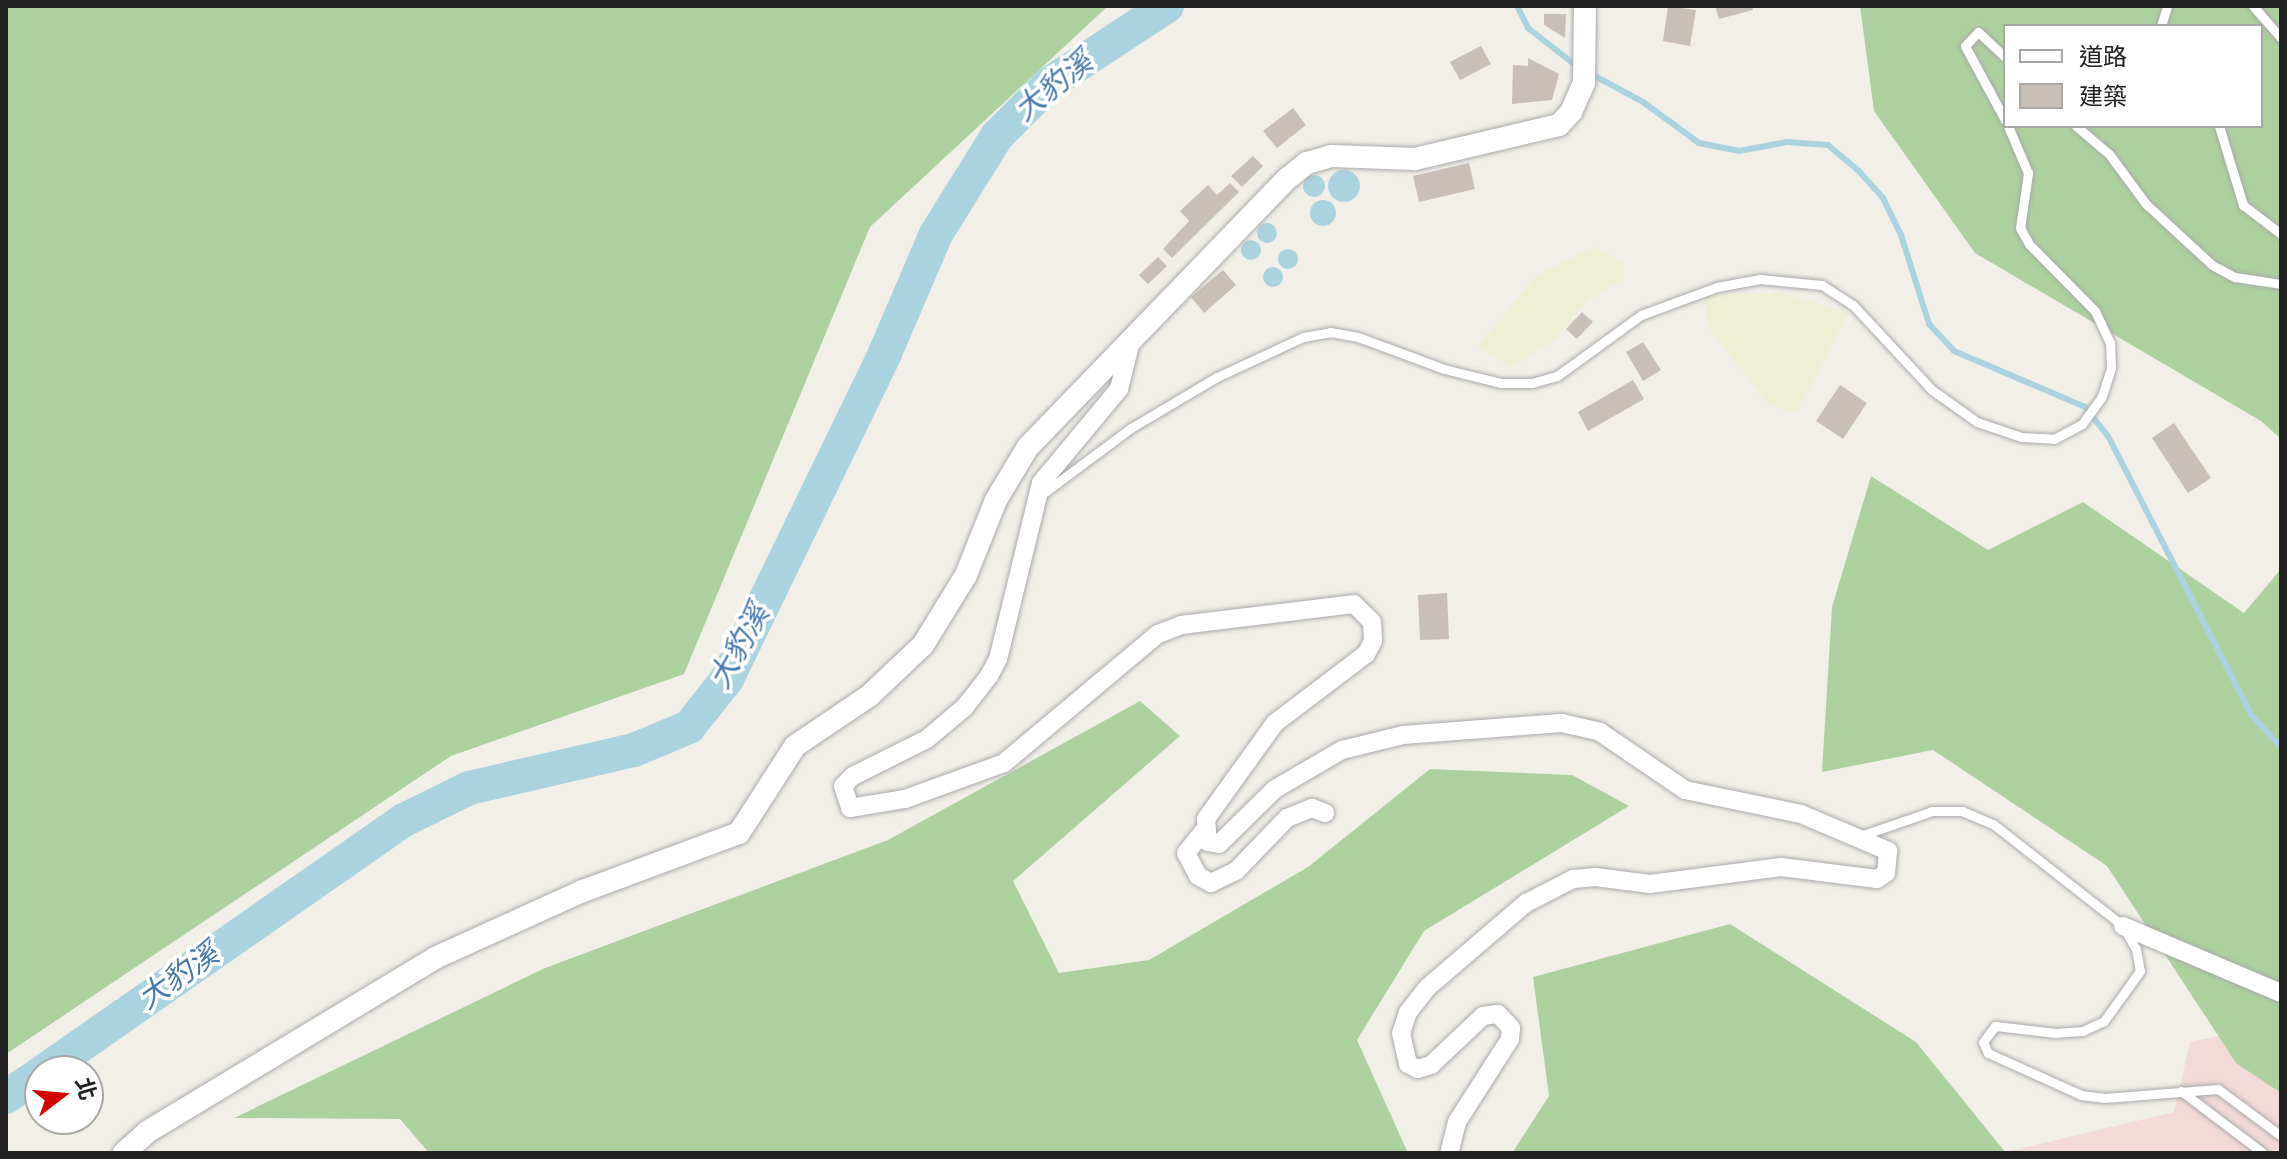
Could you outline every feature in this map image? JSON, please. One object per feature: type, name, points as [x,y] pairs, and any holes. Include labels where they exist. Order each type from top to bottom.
[{"type":"street","points":[[124,1153],[199,1099],[435,958],[583,891],[739,833],[795,746],[869,696],[923,645],[966,575],[1011,471],[1028,447],[1307,163],[1332,156],[1429,157],[1559,125],[1571,112],[1584,83],[1585,6]]},
{"type":"street","points":[[1130,345],[1119,389],[1048,471],[1036,499],[998,659],[989,676],[965,707],[927,739],[853,776],[843,786],[843,799],[850,808],[860,810],[1004,763],[1131,652],[1181,625],[1337,605],[1364,609],[1373,641],[1366,654],[1275,723],[1206,819],[1203,832],[1186,853],[1198,876],[1211,883],[1236,871],[1287,818],[1312,808],[1325,813]]},
{"type":"street","points":[[1203,832],[1208,842],[1219,844],[1275,789],[1342,750],[1403,735],[1562,723],[1600,732],[1685,790],[1769,805],[1860,836],[1888,851],[1886,873],[1877,879],[1781,867],[1650,884],[1595,877],[1573,879],[1526,903],[1427,988],[1408,1012],[1401,1033],[1408,1064],[1418,1069],[1431,1065],[1483,1016],[1498,1014],[1511,1028],[1510,1039],[1457,1122],[1449,1153]]},
{"type":"street","points":[[2123,926],[2281,993]]},
{"type":"lane","points":[[2253,6],[2281,38]]},
{"type":"lane","points":[[2003,55],[1978,32],[1965,46],[2003,116]]},
{"type":"lane","points":[[1036,499],[1131,428],[1217,377],[1303,337],[1330,332],[1358,337],[1444,369],[1501,383],[1532,383],[1557,376],[1641,315],[1717,287],[1760,279],[1822,285],[1853,305],[1932,390],[1977,422],[2021,437],[2054,439],[2082,424],[2102,396],[2111,368],[2110,343],[2095,311],[2029,244],[2020,228],[2028,173],[2009,128]]},
{"type":"lane","points":[[2078,128],[2109,154],[2146,204],[2212,265],[2235,277],[2281,284]]},
{"type":"lane","points":[[2220,128],[2243,205],[2281,234]]},
{"type":"lane","points":[[1860,836],[1932,811],[1962,811],[1993,824],[2123,926],[2136,949],[2140,971],[2104,1021],[2083,1031],[2056,1033],[1995,1026],[1983,1042],[1988,1053],[2011,1067],[2081,1095],[2218,1089],[2281,1136]]},
{"type":"lane","points":[[2181,1091],[2263,1153]]},
{"type":"shaded area","points":[[2277,1024],[2281,1027],[2281,1153],[2002,1153],[2174,1112],[2190,1042]]},
{"type":"green space","points":[[6,6],[1108,6],[870,227],[684,674],[451,756],[6,1054]]},
{"type":"green space","points":[[1860,6],[2281,6],[2281,439],[2261,421],[1975,253],[1874,111]]},
{"type":"green space","points":[[1594,247],[1623,262],[1624,279],[1589,299],[1555,339],[1510,368],[1478,346],[1537,275]]},
{"type":"green space","points":[[1781,293],[1848,313],[1796,414],[1768,404],[1708,327],[1704,295]]},
{"type":"green space","points":[[1871,476],[1988,550],[2083,502],[2244,613],[2281,569],[2281,1093],[2236,1063],[2107,866],[1933,750],[1822,772],[1832,607]]},
{"type":"green space","points":[[1140,701],[1180,736],[1013,881],[1059,973],[1149,960],[1308,867],[1430,769],[1572,775],[1629,806],[1424,931],[1357,1040],[1408,1153],[429,1153],[400,1119],[234,1118],[545,968],[888,840]]},
{"type":"green space","points":[[1730,924],[1916,1042],[2006,1153],[1512,1153],[1549,1096],[1533,977]]},
{"type":"water","points":[[1344,170],[1355,175],[1360,186],[1355,197],[1344,202],[1333,197],[1328,186],[1333,175]]},
{"type":"water","points":[[1314,175],[1322,178],[1325,186],[1322,194],[1314,197],[1306,194],[1303,186],[1306,178]]},
{"type":"water","points":[[1323,200],[1332,204],[1336,213],[1332,222],[1323,226],[1314,222],[1310,213],[1314,204]]},
{"type":"water","points":[[1267,223],[1274,226],[1277,233],[1274,240],[1267,243],[1260,240],[1257,233],[1260,226]]},
{"type":"water","points":[[1251,240],[1258,243],[1261,250],[1258,257],[1251,260],[1244,257],[1241,250],[1244,243]]},
{"type":"water","points":[[1288,249],[1295,252],[1298,259],[1295,266],[1288,269],[1281,266],[1278,259],[1281,252]]},
{"type":"water","points":[[1273,267],[1280,270],[1283,277],[1280,284],[1273,287],[1266,284],[1263,277],[1266,270]]},
{"type":"building","points":[[1668,6],[1696,10],[1690,46],[1663,41]]},
{"type":"building","points":[[1715,6],[1752,6],[1753,10],[1719,19]]},
{"type":"building","points":[[1544,14],[1566,14],[1565,38],[1544,25]]},
{"type":"building","points":[[1481,46],[1491,64],[1460,80],[1450,62]]},
{"type":"building","points":[[1528,58],[1559,74],[1552,100],[1512,104],[1513,65],[1528,66]]},
{"type":"building","points":[[1293,108],[1306,125],[1277,148],[1263,131]]},
{"type":"building","points":[[1253,156],[1263,166],[1242,187],[1231,176]]},
{"type":"building","points":[[1469,163],[1475,189],[1419,202],[1413,176]]},
{"type":"building","points":[[1230,183],[1239,192],[1172,258],[1163,249],[1189,221],[1180,211],[1208,185],[1217,195]]},
{"type":"building","points":[[1158,257],[1167,266],[1148,284],[1139,275]]},
{"type":"building","points":[[1223,270],[1236,285],[1204,313],[1191,297]]},
{"type":"building","points":[[1582,312],[1593,322],[1577,339],[1566,329]]},
{"type":"building","points":[[1643,342],[1661,370],[1643,381],[1626,352]]},
{"type":"building","points":[[1633,380],[1644,399],[1588,431],[1578,412]]},
{"type":"building","points":[[1840,385],[1867,403],[1843,439],[1816,421]]},
{"type":"building","points":[[2174,423],[2211,478],[2188,493],[2152,438]]},
{"type":"building","points":[[1447,593],[1449,639],[1420,640],[1418,595]]},
{"type":"waterway","name":"大豹溪","points":[[67,1055],[404,820],[469,788],[634,750],[689,727],[727,679],[885,353],[936,234],[997,136],[1050,83],[1167,6]]},
{"type":"waterway","points":[[1517,6],[1528,28],[1578,67]]},
{"type":"waterway","points":[[1591,74],[1643,102],[1699,143],[1739,151],[1787,142],[1828,145],[1857,169],[1883,198],[1901,235],[1929,324],[1954,351],[2085,407],[2108,436],[2252,716],[2281,747]]},
{"type":"waterway","name":"大豹溪","points":[[6,1097],[24,1085]]}]
